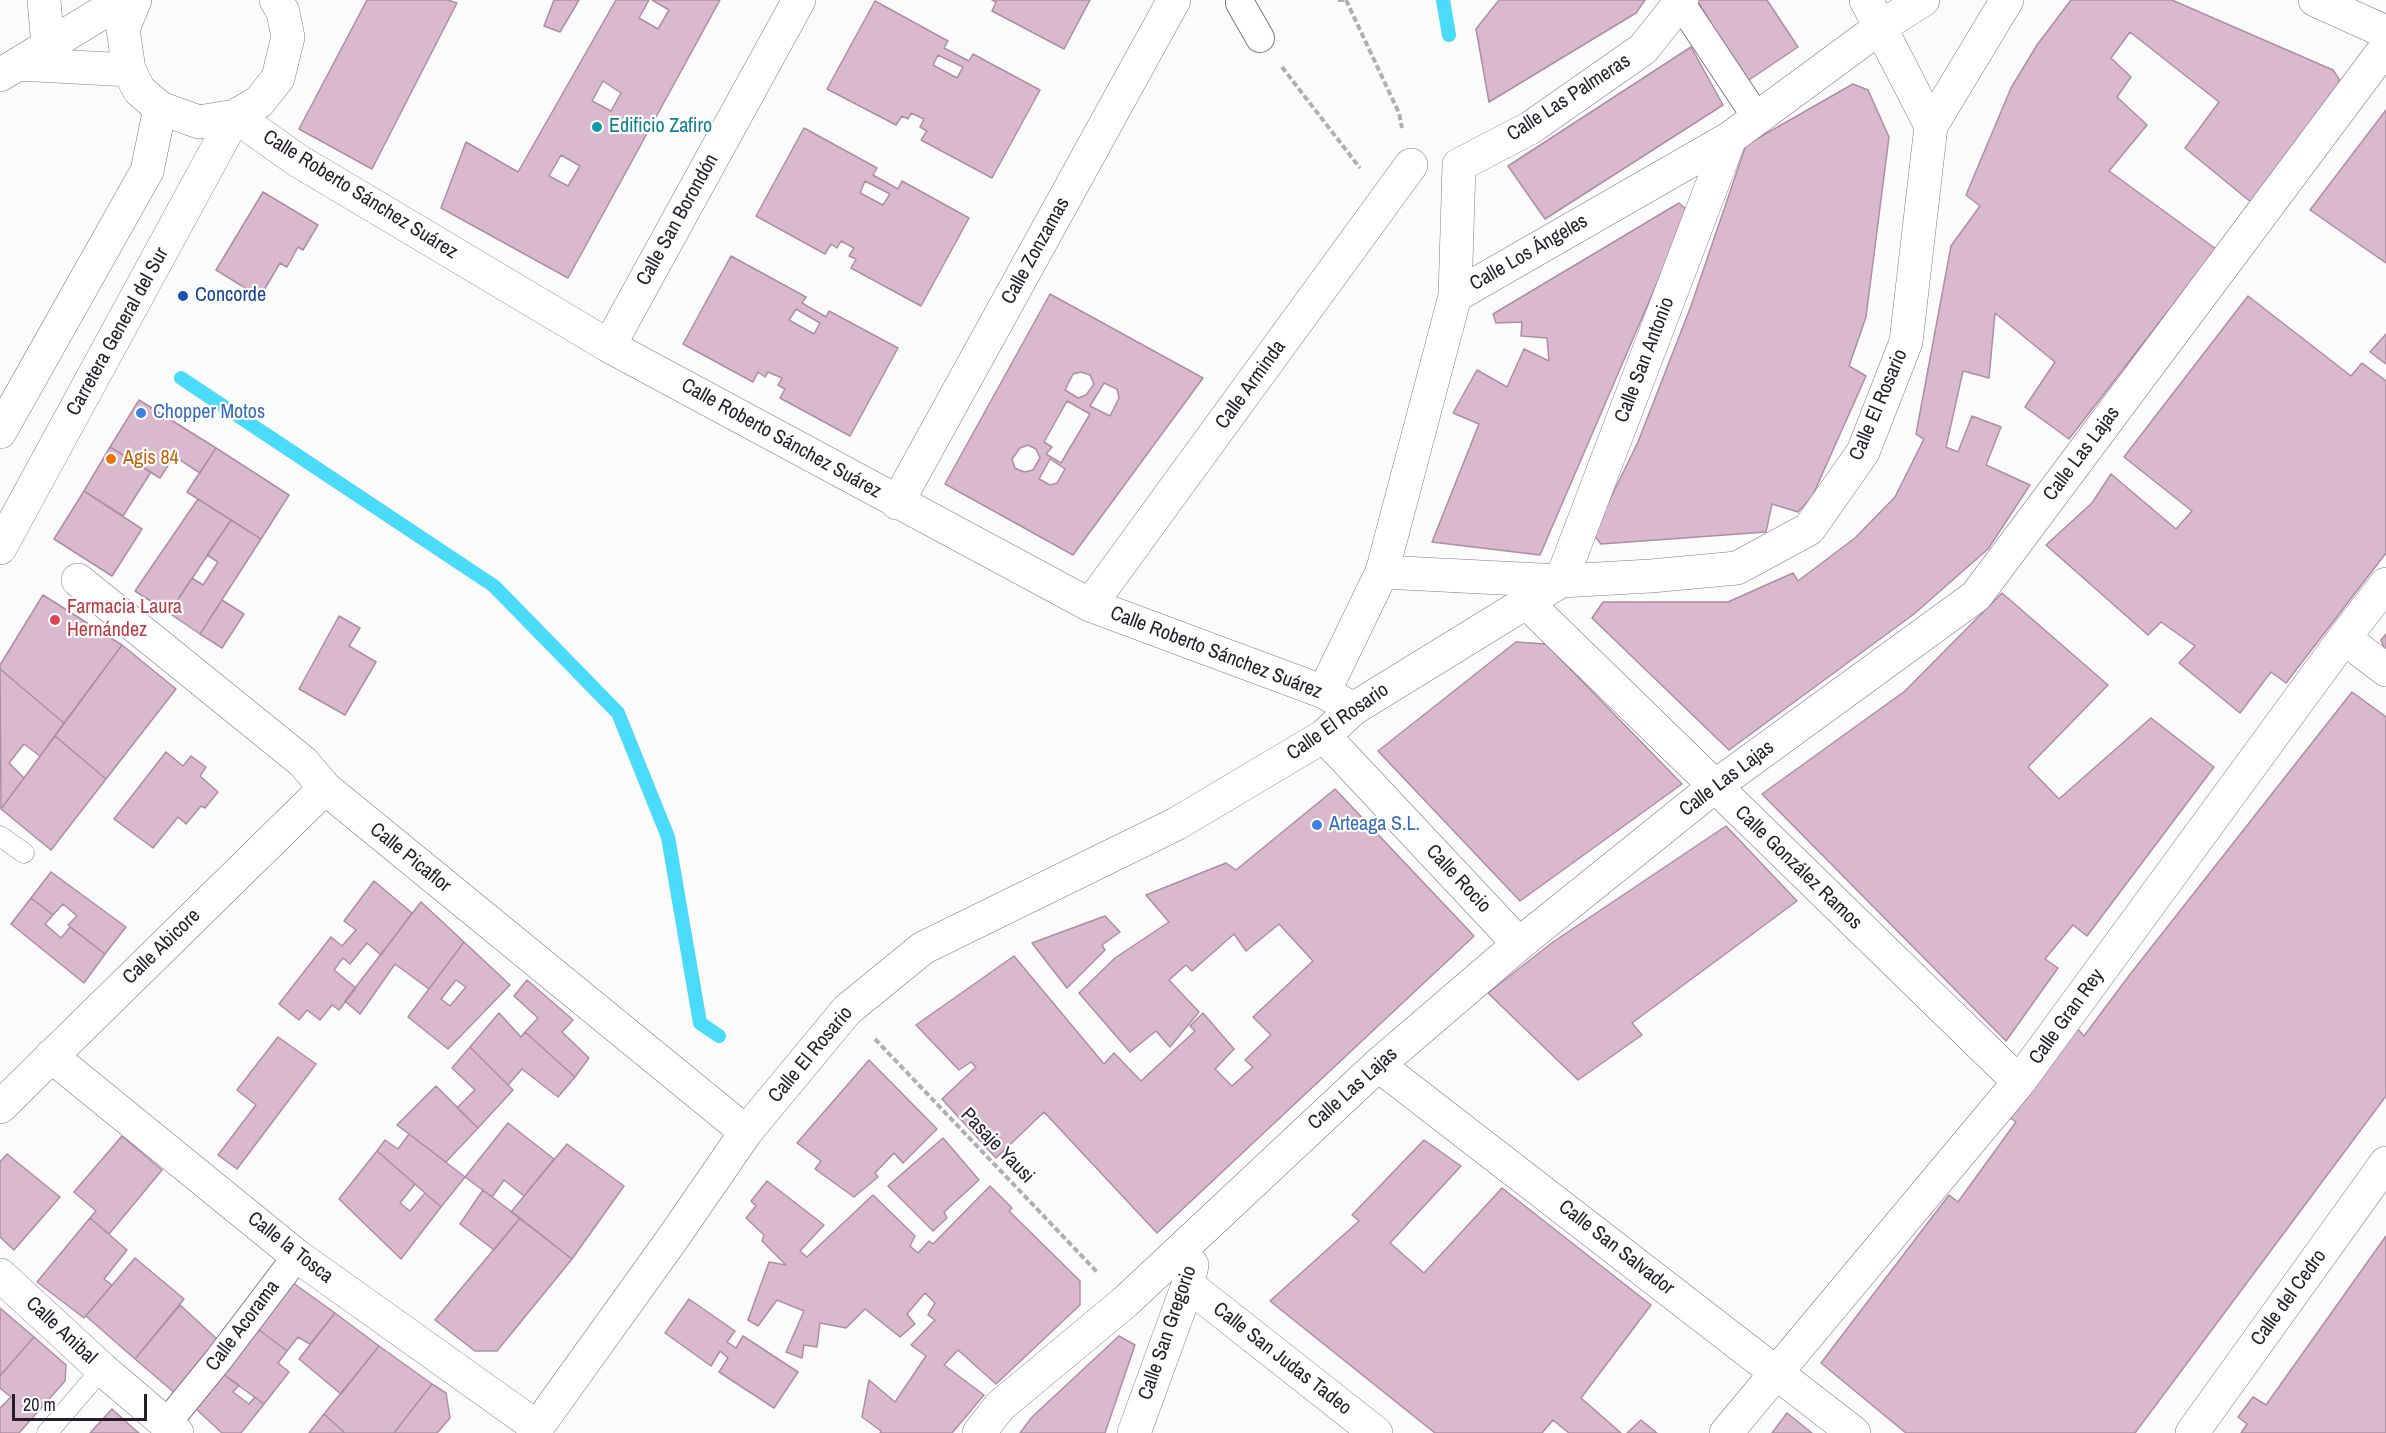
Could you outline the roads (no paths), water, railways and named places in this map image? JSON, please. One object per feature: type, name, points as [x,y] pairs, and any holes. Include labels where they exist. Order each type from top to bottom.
[{"type":"street","points":[[44,0],[48,46]]},
{"type":"street","points":[[9,69],[123,0]]},
{"type":"street","points":[[135,0],[123,29],[129,70],[139,90],[160,108],[199,122],[236,116],[259,102],[278,78],[288,37],[283,4]]},
{"type":"street","name":"Calle San Borondón","points":[[609,346],[799,0]]},
{"type":"street","name":"Calle Zonzamas","points":[[897,503],[1174,0]]},
{"type":"street","name":"Calle Los Ángeles","points":[[1324,692],[1382,572],[1455,296],[1730,138],[1756,118],[1874,13],[1923,0]]},
{"type":"street","name":"Calle El Rosario","points":[[535,1430],[746,1132],[847,1010],[923,948],[1176,824],[1324,736],[1353,709],[1561,581],[1737,568],[1809,529],[1863,452],[1906,342],[1931,126],[2007,0]]},
{"type":"street","points":[[2315,0],[2386,32]]},
{"type":"street","points":[[1246,1],[1260,38]]},
{"type":"street","points":[[1681,1],[1756,118]]},
{"type":"street","name":"Calle Las Palmeras","points":[[1455,296],[1459,165],[1530,128],[1643,50],[1681,1]]},
{"type":"street","points":[[1874,13],[1931,126]]},
{"type":"street","name":"Calle Las Lajas","points":[[979,1433],[1000,1406],[1125,1302],[1378,1065],[1519,944],[1714,787],[1976,596],[2386,47]]},
{"type":"street","points":[[9,69],[129,70]]},
{"type":"street","points":[[0,432],[147,171],[160,108]]},
{"type":"street","name":"Calle Roberto Sánchez Suárez","points":[[236,116],[297,160],[609,346],[897,503],[1090,605],[1324,692],[1353,709]]},
{"type":"street","name":"Carretera General del Sur","points":[[0,548],[236,116]]},
{"type":"street","name":"Calle San Antonio","points":[[1561,581],[1730,138]]},
{"type":"street","name":"Calle Arminda","points":[[1090,605],[1411,165]]},
{"type":"street","points":[[1382,572],[1561,581]]},
{"type":"street","name":"Calle Picaflor","points":[[78,580],[303,762],[325,788],[746,1132]]},
{"type":"street","name":"Calle Gran Rey","points":[[1726,1433],[2019,1082],[2386,584]]},
{"type":"street","name":"Calle González Ramos","points":[[1526,602],[2019,1082]]},
{"type":"street","points":[[2344,638],[2386,670]]},
{"type":"street","name":"Calle Rocio","points":[[1324,736],[1519,944]]},
{"type":"street","name":"Calle Abicore","points":[[0,1107],[325,788]]},
{"type":"street","name":"Calle la Tosca","points":[[51,1056],[297,1256],[535,1430]]},
{"type":"street","name":"Calle San Salvador","points":[[1378,1065],[1854,1433]]},
{"type":"street","name":"Calle del Cedro","points":[[2192,1433],[2386,1163]]},
{"type":"street","name":"Calle San Gregorio","points":[[1134,1433],[1188,1285],[1200,1231]]},
{"type":"street","name":"Calle Acorama","points":[[171,1428],[219,1359],[297,1256]]},
{"type":"street","name":"Calle Anibal","points":[[0,1275],[102,1369],[171,1428]]},
{"type":"street","name":"Calle San Judas Tadeo","points":[[1188,1285],[1376,1433]]},
{"type":"lane","points":[[0,836],[24,853]]},
{"type":"lane","points":[[47,1433],[102,1369]]},
{"type":"waterway","points":[[1443,0],[1449,35]]},
{"type":"waterway","points":[[181,378],[494,586],[618,713],[668,837],[700,1023],[719,1036]]},
{"type":"place","name":"Edificio Zafiro","points":[[597,127]]},
{"type":"place","name":"Concorde","points":[[183,296]]},
{"type":"place","name":"Chopper Motos","points":[[141,413]]},
{"type":"place","name":"Agis 84","points":[[111,459]]},
{"type":"place","name":"Farmacia Laura Hernández","points":[[55,620]]},
{"type":"place","name":"Arteaga S.L.","points":[[1317,825]]}]
